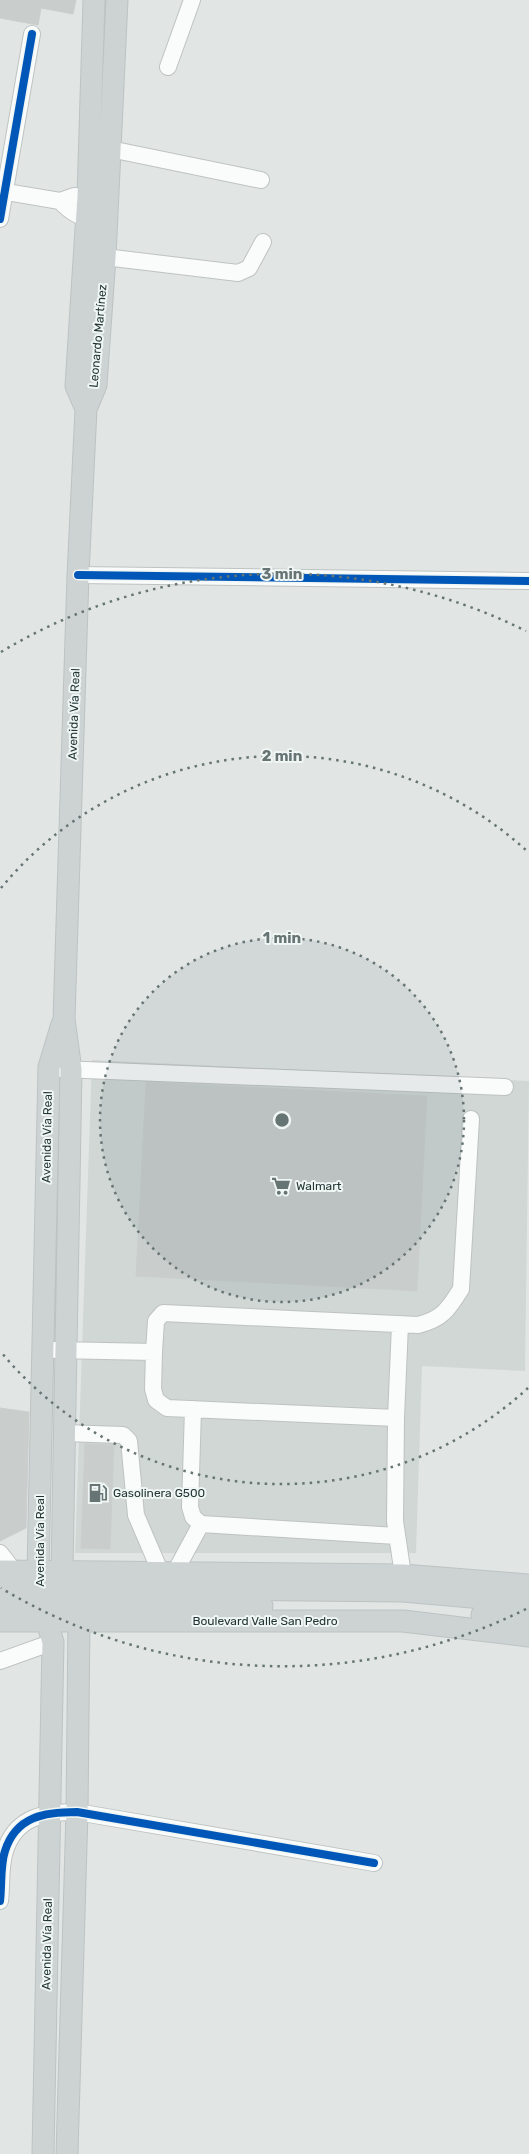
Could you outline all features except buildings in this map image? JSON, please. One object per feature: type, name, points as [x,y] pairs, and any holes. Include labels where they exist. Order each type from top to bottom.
[{"type":"main road","name":"Leonardo Martínez","points":[[86,409],[76,386],[98,197],[94,0]]},
{"type":"main road","name":"Leonardo Martínez","points":[[98,197],[110,149],[117,0]]},
{"type":"main road","name":"Leonardo Martínez","points":[[86,409],[96,385],[105,257],[96,220]]},
{"type":"main road","name":"Avenida Vía Real","points":[[67,2154],[77,1812],[64,1433],[71,1070],[64,1019],[78,576],[86,409]]},
{"type":"main road","name":"Avenida Vía Real","points":[[43,2154],[50,1812],[44,1605],[43,1351],[48,1068],[64,1019]]},
{"type":"main road","name":"Boulevard Valle San Pedro","points":[[7,1571],[44,1605]]},
{"type":"main road","name":"Boulevard Valle San Pedro","points":[[0,1621],[69,1596],[168,1572],[403,1575],[529,1585]]},
{"type":"main road","name":"Boulevard Valle San Pedro","points":[[0,1587],[44,1605]]},
{"type":"main road","name":"Boulevard Valle San Pedro","points":[[0,1605],[44,1605],[69,1596],[403,1592],[529,1602]]},
{"type":"main road","name":"Boulevard Valle San Pedro","points":[[69,1596],[403,1608],[529,1620]]},
{"type":"main road","name":"Boulevard Valle San Pedro","points":[[69,1596],[403,1621],[529,1636]]},
{"type":"street","points":[[168,67],[192,0]]},
{"type":"street","points":[[0,219],[3,192],[32,34]]},
{"type":"street","points":[[110,149],[261,180]]},
{"type":"street","points":[[3,192],[60,201],[74,196],[98,197]]},
{"type":"street","points":[[60,201],[68,210],[96,220]]},
{"type":"street","points":[[105,257],[238,273],[249,268],[264,242]]},
{"type":"street","points":[[78,576],[529,580]]},
{"type":"street","points":[[48,1068],[505,1087]]},
{"type":"street","points":[[396,1418],[167,1408],[156,1400],[153,1389],[156,1321],[163,1313],[400,1324],[418,1324],[434,1321],[450,1306],[460,1289],[471,1119]]},
{"type":"street","points":[[400,1324],[396,1418],[397,1536],[403,1575]]},
{"type":"street","points":[[43,1351],[154,1352]]},
{"type":"street","points":[[193,1409],[190,1507],[193,1517],[202,1524],[397,1536]]},
{"type":"street","points":[[64,1433],[124,1435],[129,1441],[136,1515],[168,1572],[202,1524]]},
{"type":"street","points":[[0,1553],[7,1571]]},
{"type":"street","points":[[0,1661],[44,1605]]},
{"type":"street","points":[[0,1901],[4,1852],[14,1831],[26,1821],[50,1812],[77,1812],[374,1863]]},
{"type":"shaded area","points":[[92,1060],[529,1081],[525,1371],[422,1366],[416,1553],[75,1553]]},
{"type":"cycle path","points":[[0,219],[32,34]]},
{"type":"cycle path","points":[[78,575],[529,581]]},
{"type":"cycle path","points":[[0,1901],[2,1863],[10,1839],[24,1823],[33,1818],[54,1813],[77,1812],[374,1863]]},
{"type":"place","name":"Walmart","points":[[281,1186]]},
{"type":"place","name":"Gasolinera G500","points":[[98,1493]]}]
